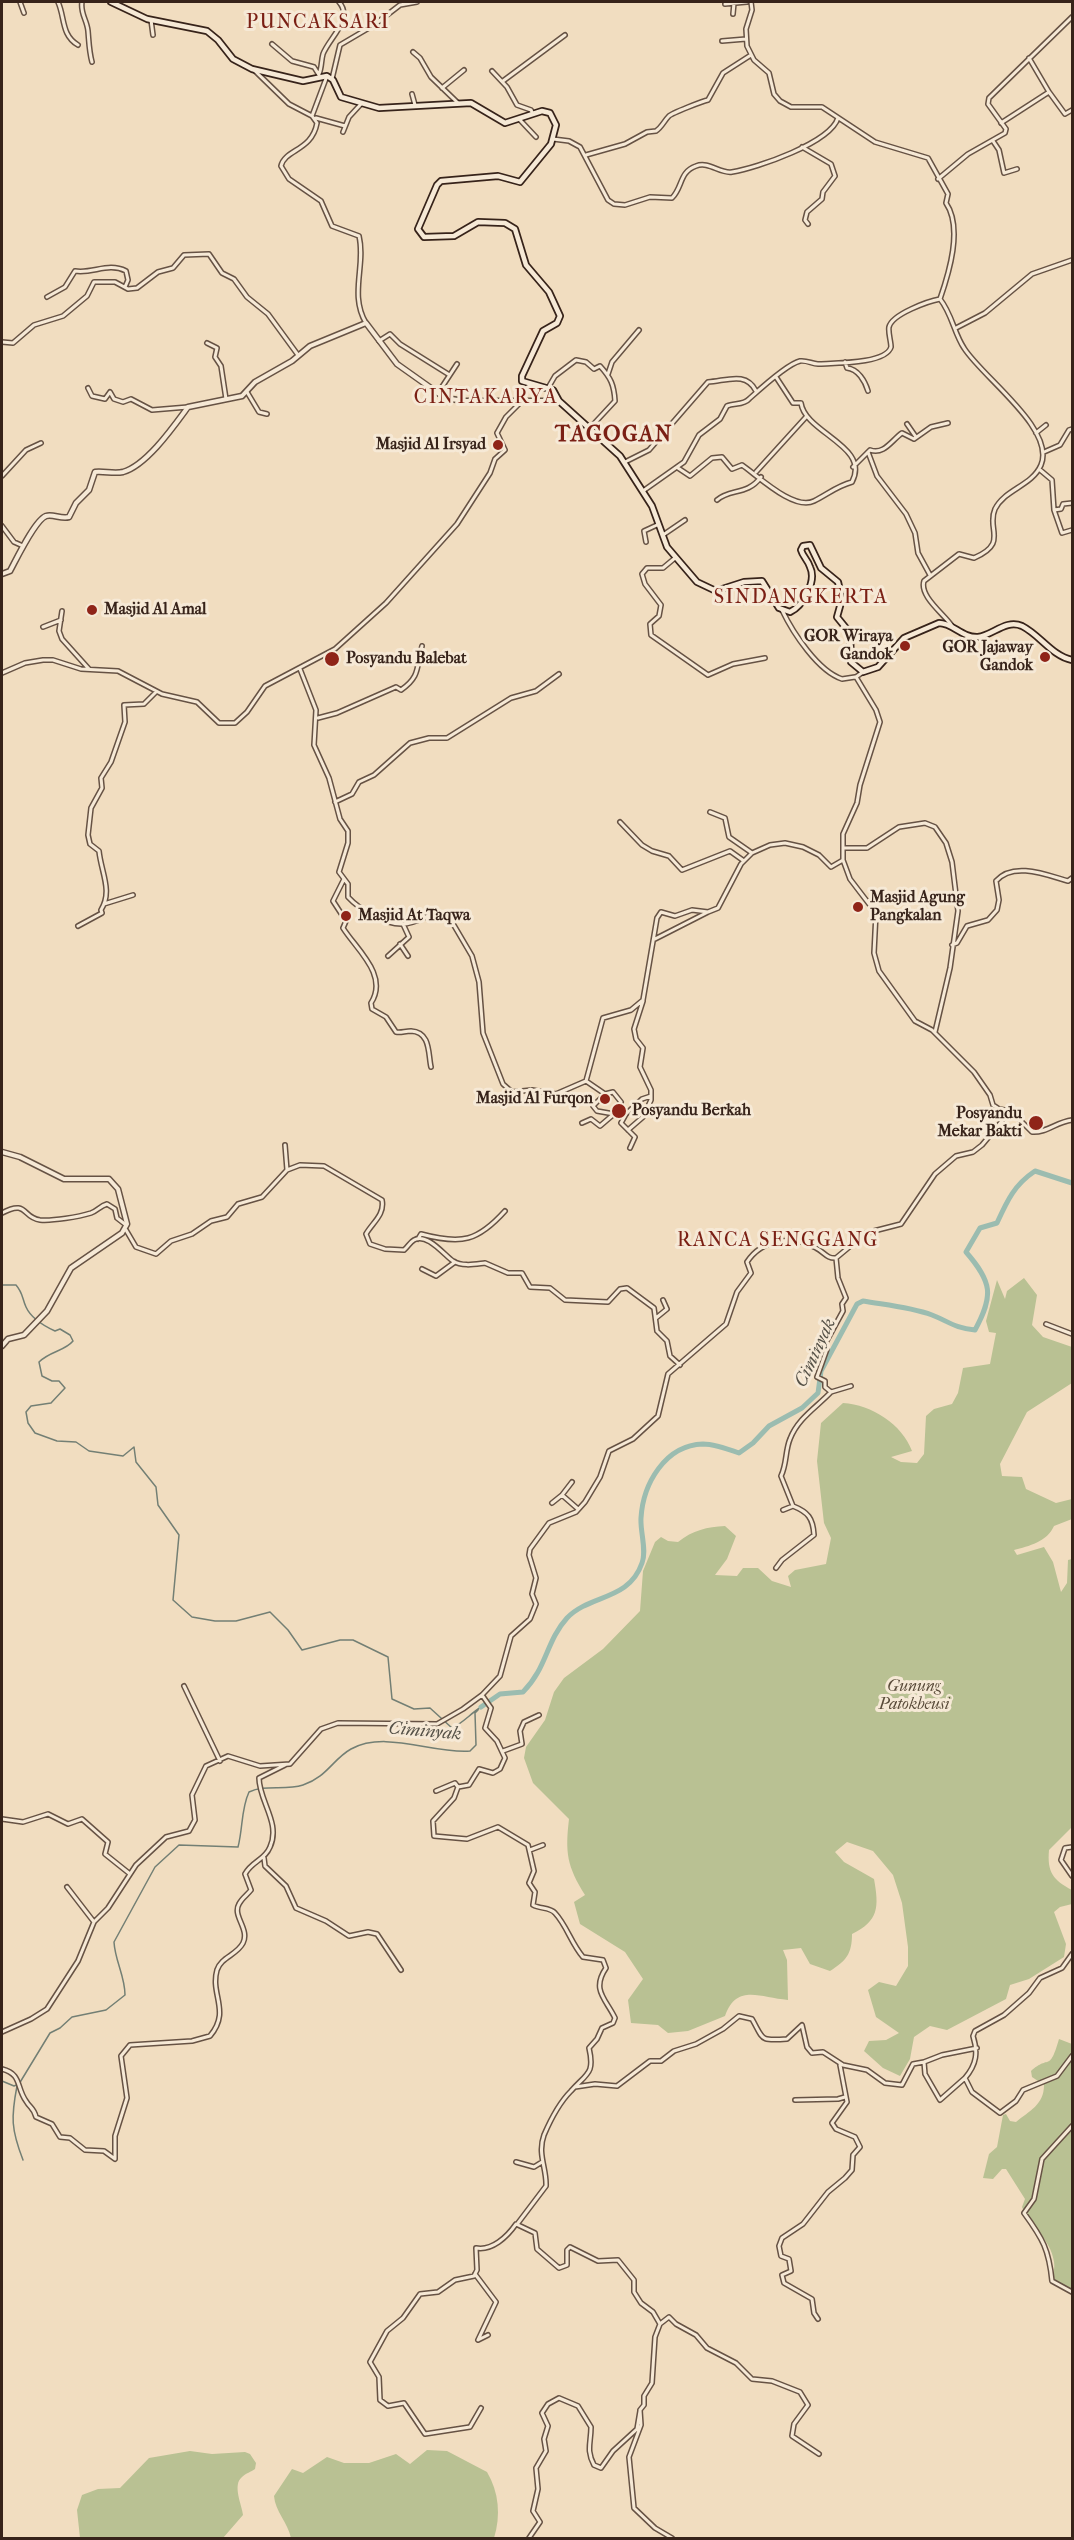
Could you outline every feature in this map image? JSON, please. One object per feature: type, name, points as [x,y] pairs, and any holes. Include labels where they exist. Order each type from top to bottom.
[{"type":"main road","points":[[111,2],[152,20],[207,31],[218,40],[233,59],[252,69],[303,81],[319,75],[329,77],[340,97],[361,104],[379,108],[474,104],[494,119],[505,123],[544,111],[553,115],[556,125],[549,148],[520,182],[498,176],[439,182],[418,227],[424,237],[434,238],[454,236],[478,222],[505,223],[515,229],[526,265],[549,292],[560,313],[558,323],[543,331],[521,378],[524,383],[548,388],[555,393],[559,401],[625,462],[652,506],[657,525],[675,558],[697,582],[712,590],[723,590],[744,582],[762,582],[782,610],[788,612],[794,610],[810,585],[811,568],[801,550],[803,546],[810,545],[821,568],[838,582],[842,599],[837,617],[850,633],[852,665],[863,672],[878,667],[902,640],[920,629],[942,622],[965,635],[978,637],[1007,625],[1018,625],[1032,632],[1061,656],[1072,660]]},
{"type":"street","points":[[20,2],[24,13]]},
{"type":"street","points":[[58,2],[62,12],[61,21],[69,38],[78,45]]},
{"type":"street","points":[[81,2],[92,62]]},
{"type":"street","points":[[319,75],[324,53],[341,26],[343,8],[339,2]]},
{"type":"street","points":[[417,2],[400,5],[374,25],[340,45],[314,117],[317,125],[311,138],[300,150],[287,156],[281,166],[289,179],[321,201],[332,226],[359,236],[358,305],[366,323],[401,368],[438,394],[464,401],[522,399],[559,401]]},
{"type":"street","points":[[725,4],[747,2]]},
{"type":"street","points":[[751,2],[752,10],[746,28],[746,39],[751,55],[769,73],[774,94],[782,102],[795,107],[819,106],[875,142],[926,156],[948,194],[946,203],[949,208],[952,234],[949,269],[940,299],[966,350],[1004,395],[1017,405],[1036,433],[1044,452],[1039,469],[1001,500],[994,513],[996,536],[989,549],[974,558],[959,554],[930,575],[923,584],[924,590],[954,628]]},
{"type":"street","points":[[733,14],[734,3]]},
{"type":"street","points":[[938,179],[968,154],[1005,133],[987,101],[1072,17]]},
{"type":"street","points":[[152,20],[153,35]]},
{"type":"street","points":[[503,81],[565,34]]},
{"type":"street","points":[[722,41],[746,39]]},
{"type":"street","points":[[272,44],[292,62],[314,67],[319,75]]},
{"type":"street","points":[[413,52],[420,58],[431,77],[458,103]]},
{"type":"street","points":[[586,155],[619,147],[647,132],[656,131],[672,114],[686,111],[693,103],[708,100],[723,73],[751,55]]},
{"type":"street","points":[[1029,58],[1065,114],[1072,110]]},
{"type":"street","points":[[252,69],[289,104],[314,117],[345,126]]},
{"type":"street","points":[[442,88],[464,70]]},
{"type":"street","points":[[492,70],[503,81],[517,105],[531,110],[533,114]]},
{"type":"street","points":[[1001,123],[1049,92]]},
{"type":"street","points":[[412,94],[415,105]]},
{"type":"street","points":[[343,132],[349,117],[361,104]]},
{"type":"street","points":[[553,139],[569,141],[580,147],[608,200],[621,206],[650,196],[672,198],[682,175],[696,166],[706,165],[730,172],[786,157],[831,130],[838,118]]},
{"type":"street","points":[[520,120],[536,137]]},
{"type":"street","points":[[993,141],[999,150],[1004,173],[1017,169]]},
{"type":"street","points":[[802,147],[831,164],[835,176],[824,191],[822,199],[806,214],[805,220],[808,224]]},
{"type":"street","points":[[2,342],[13,343],[34,325],[63,316],[87,296],[94,282],[115,282],[125,287],[140,286],[158,273],[173,268],[184,255],[211,255],[222,273],[232,278],[247,297],[268,314],[298,356]]},
{"type":"street","points":[[956,328],[985,313],[1032,274],[1072,260]]},
{"type":"street","points":[[46,297],[64,288],[75,271],[84,272],[104,267],[116,267],[126,271],[128,280],[125,287]]},
{"type":"street","points":[[643,491],[677,468],[689,455],[699,435],[720,419],[727,406],[747,401],[787,366],[800,361],[818,364],[871,360],[886,355],[891,347],[889,329],[894,320],[925,303],[940,299]]},
{"type":"street","points":[[88,388],[92,396],[105,399],[110,392],[115,399],[123,402],[129,399],[147,409],[227,400],[247,392],[262,377],[314,344],[366,323]]},
{"type":"street","points":[[608,374],[612,368],[612,362],[639,330]]},
{"type":"street","points":[[379,341],[391,335],[400,344],[448,374]]},
{"type":"street","points":[[207,344],[217,348],[214,357],[221,366],[221,378],[227,400]]},
{"type":"street","points":[[548,388],[555,376],[576,360],[586,362],[594,369],[600,366],[608,374],[615,388],[615,401],[589,429]]},
{"type":"street","points":[[844,362],[847,368],[852,369],[864,379],[868,391]]},
{"type":"street","points":[[438,394],[448,374],[458,364]]},
{"type":"street","points":[[677,468],[690,476],[712,458],[720,457],[732,470],[742,465],[756,472],[786,498],[811,502],[835,488],[852,482],[853,467],[845,449],[806,417],[801,403],[794,403],[776,377]]},
{"type":"street","points":[[625,462],[649,450],[708,382],[742,378],[751,382],[756,391]]},
{"type":"street","points":[[247,392],[260,412],[267,414]]},
{"type":"street","points":[[2,673],[24,663],[43,660],[89,669],[118,671],[156,692],[197,702],[223,725],[238,720],[265,686],[335,649],[396,593],[457,524],[490,473],[495,459],[505,450],[497,433],[506,417],[522,399]]},
{"type":"street","points":[[2,574],[10,571],[41,518],[70,516],[76,503],[89,490],[95,472],[123,472],[139,463],[168,434],[188,406]]},
{"type":"street","points":[[756,472],[806,417]]},
{"type":"street","points":[[853,467],[868,452],[872,450],[877,452],[891,445],[902,433],[912,439],[931,426],[948,423]]},
{"type":"street","points":[[907,424],[916,437]]},
{"type":"street","points":[[1036,433],[1046,425]]},
{"type":"street","points":[[1044,452],[1060,445],[1072,429]]},
{"type":"street","points":[[2,476],[26,450],[41,443]]},
{"type":"street","points":[[868,452],[877,476],[909,519],[915,533],[918,554],[930,575]]},
{"type":"street","points":[[1039,469],[1052,480],[1054,510],[1062,533],[1072,530]]},
{"type":"street","points":[[717,500],[723,496],[749,490],[761,477]]},
{"type":"street","points":[[1054,510],[1061,509],[1063,504],[1072,503]]},
{"type":"street","points":[[662,536],[685,520]]},
{"type":"street","points":[[646,542],[644,531],[657,525]]},
{"type":"street","points":[[2,526],[14,542],[23,546]]},
{"type":"street","points":[[675,558],[663,568],[647,568],[642,574],[645,584],[661,605],[659,616],[650,624],[651,635],[708,675],[733,664],[765,657]]},
{"type":"street","points":[[782,610],[805,648],[838,678],[856,677],[863,672]]},
{"type":"street","points":[[62,611],[59,631],[62,639],[89,669]]},
{"type":"street","points":[[44,627],[62,620]]},
{"type":"street","points":[[318,718],[346,710],[396,687],[401,690],[404,688],[416,678],[422,646]]},
{"type":"street","points":[[300,669],[318,718],[314,745],[329,778],[340,819],[348,831],[348,843],[339,872],[348,884],[349,899],[374,915],[403,924],[439,912],[452,922],[472,956],[477,972],[483,1033],[503,1084],[508,1091],[515,1093],[541,1091],[556,1094],[586,1081]]},
{"type":"street","points":[[335,802],[352,794],[359,782],[374,775],[410,743],[429,738],[447,738],[511,698],[536,691],[559,674]]},
{"type":"street","points":[[856,677],[876,710],[880,722],[860,785],[857,803],[843,834],[843,860],[851,881],[876,913],[874,953],[877,968],[915,1021],[935,1032],[978,1077],[993,1105],[1016,1113],[1029,1131],[1035,1133],[1048,1130],[1058,1122],[1072,1120]]},
{"type":"street","points":[[78,926],[102,913],[100,910],[104,904],[107,884],[99,851],[90,844],[88,835],[91,808],[102,788],[101,778],[111,762],[125,722],[124,705],[144,704],[156,692]]},
{"type":"street","points":[[710,812],[724,817],[729,837],[752,853]]},
{"type":"street","points":[[620,822],[642,845],[669,856],[682,870],[730,850],[744,861]]},
{"type":"street","points":[[843,848],[867,848],[884,835],[902,826],[925,823],[935,828],[946,843],[954,873],[958,908],[950,968],[935,1032]]},
{"type":"street","points":[[655,939],[719,907],[744,861],[752,853],[770,845],[785,843],[816,853],[831,867],[843,860]]},
{"type":"street","points":[[952,945],[957,944],[967,926],[991,918],[998,906],[996,881],[1005,874],[1027,871],[1068,881],[1072,878]]},
{"type":"street","points":[[344,879],[333,901],[346,922],[343,927],[363,953],[377,984],[376,994],[371,1004],[373,1010],[386,1017],[390,1027],[398,1033],[414,1031],[425,1039],[430,1050],[431,1067]]},
{"type":"street","points":[[337,890],[347,894]]},
{"type":"street","points":[[104,904],[133,895]]},
{"type":"street","points":[[628,1130],[646,1113],[651,1096],[649,1085],[640,1067],[642,1045],[636,1039],[634,1029],[643,1000],[657,918],[661,912],[675,916],[697,909],[708,912]]},
{"type":"street","points":[[388,956],[409,937],[403,924]]},
{"type":"street","points":[[400,944],[408,956]]},
{"type":"street","points":[[586,1081],[603,1018],[631,1010],[643,1000]]},
{"type":"street","points":[[586,1081],[605,1094]]},
{"type":"street","points":[[621,1102],[613,1092],[605,1094],[593,1106],[597,1111],[618,1116],[622,1111],[626,1114]]},
{"type":"street","points":[[630,1148],[635,1138],[621,1123],[626,1114],[642,1099],[651,1096]]},
{"type":"street","points":[[582,1123],[591,1119],[600,1126],[614,1114]]},
{"type":"street","points":[[2,2032],[47,2009],[78,1960],[94,1922],[108,1908],[137,1863],[166,1837],[189,1831],[195,1820],[193,1790],[206,1766],[228,1756],[260,1766],[293,1763],[321,1729],[338,1723],[370,1725],[440,1723],[483,1695],[500,1676],[511,1636],[530,1619],[536,1604],[532,1594],[536,1578],[529,1555],[530,1549],[549,1523],[578,1509],[600,1477],[609,1450],[633,1439],[658,1416],[668,1374],[728,1321],[737,1292],[751,1273],[748,1259],[765,1245],[774,1241],[813,1246],[828,1258],[836,1258],[866,1233],[901,1224],[935,1174],[956,1156],[973,1152],[982,1145],[1007,1115],[1018,1117]]},
{"type":"street","points":[[285,1145],[287,1170]]},
{"type":"street","points":[[2,1152],[20,1157],[69,1180],[109,1179],[118,1188],[126,1228]]},
{"type":"street","points":[[2,1213],[11,1208],[19,1208],[38,1220],[63,1217],[71,1219],[107,1204],[115,1209],[117,1218],[126,1228],[136,1247],[156,1254],[171,1241],[192,1234],[211,1221],[227,1216],[238,1204],[262,1197],[287,1170],[300,1165],[324,1166],[378,1197],[383,1207],[376,1222],[366,1233],[366,1240],[370,1244],[385,1249],[404,1250],[414,1239],[418,1239],[440,1247],[455,1262],[477,1266],[485,1263],[508,1273],[522,1274],[530,1287],[550,1288],[565,1300],[608,1302],[620,1289],[627,1288],[654,1308],[657,1332],[667,1341],[670,1356],[680,1365]]},
{"type":"street","points":[[418,1239],[421,1234],[462,1239],[477,1237],[505,1211]]},
{"type":"street","points":[[2,1346],[8,1339],[24,1335],[44,1315],[70,1269],[90,1258],[126,1228]]},
{"type":"street","points":[[831,1392],[825,1387],[824,1381],[818,1379],[818,1371],[828,1349],[825,1344],[843,1313],[842,1304],[846,1298],[838,1278],[836,1258]]},
{"type":"street","points":[[422,1269],[436,1276],[455,1262]]},
{"type":"street","points":[[656,1318],[667,1309],[663,1300]]},
{"type":"street","points":[[1046,1324],[1072,1334]]},
{"type":"street","points":[[776,1568],[782,1560],[814,1535],[813,1523],[808,1514],[793,1506],[781,1478],[789,1440],[805,1415],[814,1410],[831,1392],[851,1386]]},
{"type":"street","points":[[552,1503],[572,1482]]},
{"type":"street","points":[[562,1495],[578,1509]]},
{"type":"street","points":[[783,1510],[793,1506]]},
{"type":"street","points":[[184,1686],[220,1761]]},
{"type":"street","points":[[458,1787],[469,1785],[479,1769],[493,1773],[501,1769],[505,1758],[497,1741],[485,1728],[490,1711],[489,1702],[483,1695]]},
{"type":"street","points":[[503,1751],[522,1744],[520,1731],[524,1722],[539,1715]]},
{"type":"street","points":[[286,1764],[262,1775],[260,1785],[271,1817],[272,1841],[264,1858],[265,1866],[286,1886],[296,1908],[326,1920],[349,1936],[368,1932],[376,1934],[401,1970]]},
{"type":"street","points":[[435,1791],[455,1783],[458,1787]]},
{"type":"street","points":[[458,1787],[454,1798],[433,1821],[435,1838],[467,1839],[501,1827],[525,1843],[530,1850],[534,1871],[529,1883],[535,1892],[533,1905],[553,1911],[585,1958],[601,1958],[606,1966],[599,1979],[600,1990],[615,2021],[602,2028],[596,2041],[589,2048],[592,2060],[586,2078],[570,2092],[544,2136],[542,2162],[546,2187],[502,2240],[484,2250],[476,2248],[476,2274],[496,2302],[478,2340],[488,2335]]},
{"type":"street","points":[[2,1819],[23,1822],[48,1814],[66,1824],[84,1819],[108,1842],[105,1854],[130,1874]]},
{"type":"street","points":[[530,1850],[543,1845]]},
{"type":"street","points":[[1072,1847],[1065,1848],[1061,1860],[1072,1876]]},
{"type":"street","points":[[2,2069],[11,2072],[22,2087],[26,2102],[34,2109],[36,2117],[52,2124],[58,2136],[70,2138],[86,2150],[104,2151],[115,2159],[115,2136],[127,2098],[121,2056],[125,2048],[130,2045],[192,2041],[212,2035],[222,2013],[217,1971],[222,1963],[240,1948],[245,1938],[243,1923],[237,1911],[238,1904],[251,1890],[245,1874],[253,1863],[264,1858]]},
{"type":"street","points":[[67,1887],[94,1922]]},
{"type":"street","points":[[924,2062],[925,2074],[940,2100],[974,2068],[977,2048],[973,2038],[975,2031],[1004,2015],[1029,1994],[1040,1978],[1062,1968],[1072,1954]]},
{"type":"street","points":[[575,2087],[596,2084],[617,2086],[650,2061],[661,2061],[674,2051],[696,2044],[739,2016],[752,2019],[757,2033],[765,2038],[787,2039],[802,2025],[810,2052],[823,2052],[840,2063],[867,2070],[885,2083],[900,2086],[905,2083],[913,2064],[977,2048]]},
{"type":"street","points":[[965,2078],[972,2092],[1000,2113],[1016,2101],[1025,2089],[1057,2076],[1072,2056]]},
{"type":"street","points":[[818,2319],[814,2313],[812,2299],[788,2287],[783,2281],[782,2275],[792,2270],[789,2259],[780,2254],[779,2246],[782,2238],[802,2224],[828,2192],[852,2170],[859,2141],[851,2134],[836,2129],[832,2123],[847,2102],[844,2097],[840,2063]]},
{"type":"street","points":[[795,2100],[844,2097]]},
{"type":"street","points":[[1072,2126],[1042,2159],[1034,2199],[1024,2213],[1046,2247],[1052,2266],[1052,2281],[1072,2292]]},
{"type":"street","points":[[516,2162],[536,2167],[542,2162]]},
{"type":"street","points":[[518,2223],[535,2233],[535,2243],[539,2253],[559,2268],[567,2265],[567,2250],[570,2247],[598,2261],[618,2260],[634,2280],[634,2292],[641,2303],[653,2312],[660,2324]]},
{"type":"street","points":[[476,2274],[452,2281],[438,2292],[420,2294],[403,2318],[387,2331],[370,2362],[379,2377],[380,2400],[388,2406],[404,2403],[425,2434],[470,2427],[481,2408]]},
{"type":"street","points":[[529,2538],[540,2522],[533,2511],[538,2489],[536,2468],[546,2451],[544,2439],[548,2426],[542,2414],[547,2406],[559,2398],[578,2406],[591,2427],[587,2447],[594,2465],[601,2468],[613,2451],[637,2429],[640,2410],[644,2405],[646,2392],[652,2383],[655,2337],[660,2324],[670,2316],[676,2324],[697,2336],[707,2348],[736,2363],[752,2379],[760,2382],[772,2381],[800,2392],[808,2405],[794,2424],[792,2436],[819,2454]]},
{"type":"street","points":[[640,2410],[641,2425],[629,2457],[634,2508],[655,2528],[672,2538]]},
{"type":"green space","name":"Gunung Patokbeusi","points":[[1024,1278],[1037,1295],[1032,1325],[1043,1337],[1072,1347],[1072,1383],[1027,1412],[1000,1464],[1002,1476],[1022,1477],[1026,1489],[1056,1503],[1072,1499],[1072,1519],[1054,1526],[1047,1536],[1037,1542],[1014,1550],[1017,1555],[1044,1547],[1053,1562],[1061,1592],[1067,1583],[1068,1560],[1072,1559],[1072,1827],[1049,1850],[1050,1870],[1060,1883],[1072,1890],[1072,1904],[1060,1907],[1054,1912],[1066,1944],[1064,1957],[1029,1979],[1010,1985],[1006,1999],[947,2030],[930,2026],[914,2037],[910,2059],[900,2076],[883,2068],[864,2051],[869,2041],[886,2040],[899,2033],[876,2017],[868,1990],[879,1982],[896,1986],[908,1966],[908,1947],[902,1903],[893,1875],[873,1851],[847,1842],[835,1852],[844,1862],[874,1879],[876,1905],[868,1924],[852,1934],[849,1952],[840,1964],[830,1971],[810,1964],[801,1948],[783,1950],[787,1960],[788,2000],[759,1995],[743,1996],[736,1999],[725,2016],[688,2031],[668,2033],[658,2025],[631,2023],[628,2000],[643,1979],[625,1952],[580,1924],[574,1902],[585,1895],[574,1876],[569,1859],[567,1841],[569,1819],[533,1783],[524,1758],[526,1747],[545,1720],[554,1692],[564,1678],[603,1649],[640,1611],[643,1571],[655,1542],[661,1537],[668,1541],[678,1542],[700,1530],[725,1526],[736,1536],[727,1559],[715,1575],[737,1576],[743,1568],[758,1568],[772,1581],[791,1587],[788,1576],[795,1570],[826,1564],[831,1538],[824,1523],[817,1461],[821,1423],[843,1403],[875,1412],[901,1432],[912,1451],[891,1457],[901,1462],[917,1463],[924,1454],[926,1416],[934,1409],[952,1404],[958,1393],[963,1368],[990,1364],[996,1333],[989,1332],[986,1321],[997,1280],[1005,1299],[1007,1291]]},
{"type":"green space","points":[[1059,2039],[1072,2044],[1072,2291],[1053,2281],[1052,2254],[1022,2207],[1025,2199],[1006,2169],[1002,2169],[993,2179],[983,2178],[989,2154],[997,2147],[1003,2115],[1006,2114],[1010,2121],[1016,2122],[1039,2103],[1044,2085],[1032,2077],[1031,2071],[1051,2060]]},
{"type":"green space","points":[[427,2450],[447,2451],[487,2472],[498,2504],[498,2521],[494,2538],[291,2538],[274,2496],[292,2469],[303,2473],[327,2457],[344,2463],[369,2463],[396,2454],[410,2464]]},
{"type":"green space","points":[[190,2451],[212,2454],[245,2452],[250,2454],[256,2463],[255,2469],[245,2474],[238,2485],[243,2515],[223,2538],[80,2538],[77,2510],[82,2495],[98,2489],[120,2488],[149,2458]]},
{"type":"waterway","name":"Ciminyak","points":[[481,1707],[500,1694],[523,1692],[537,1674],[555,1636],[567,1618],[576,1610],[619,1591],[636,1575],[643,1558],[641,1518],[646,1492],[651,1480],[667,1459],[678,1451],[703,1444],[739,1453],[753,1443],[769,1426],[802,1408],[818,1393],[821,1371],[857,1304],[863,1301],[915,1310],[957,1326],[975,1330],[985,1307],[987,1289],[981,1272],[966,1252],[980,1228],[997,1223],[1016,1188],[1035,1171],[1072,1183]]},
{"type":"waterway","points":[[2,1285],[16,1285],[28,1311],[34,1318],[55,1331],[60,1329],[70,1335],[73,1341],[39,1362],[42,1376],[52,1381],[59,1381],[65,1388],[51,1403],[31,1406],[26,1412],[28,1423],[35,1433],[57,1441],[76,1442],[89,1451],[123,1456],[134,1447],[136,1462],[156,1487],[158,1505],[179,1535],[173,1600],[192,1617],[215,1621],[236,1621],[270,1612],[288,1630],[302,1650],[340,1640],[353,1640],[388,1657],[392,1699],[414,1709],[430,1708],[452,1728],[481,1707]]},
{"type":"waterway","name":"Ciminyak","points":[[2,2081],[14,2086],[19,2084],[50,2033],[60,2028],[72,2017],[106,2010],[125,1995],[114,1942],[155,1867],[179,1845],[238,1847],[249,1792],[262,1788],[289,1787],[311,1782],[345,1753],[365,1744],[394,1742],[470,1751],[476,1745],[475,1713],[478,1710]]},
{"type":"waterway","points":[[17,2086],[13,2123],[23,2160]]},
{"type":"place","name":"Masjid Al Irsyad","points":[[498,445]]},
{"type":"place","name":"Masjid Al Amal","points":[[92,610]]},
{"type":"place","name":"GOR Wiraya Gandok","points":[[905,646]]},
{"type":"place","name":"GOR Jajaway Gandok","points":[[1045,657]]},
{"type":"place","name":"Posyandu Balebat","points":[[332,659]]},
{"type":"place","name":"Masjid Agung Pangkalan","points":[[858,907]]},
{"type":"place","name":"Masjid At Taqwa","points":[[346,916]]},
{"type":"place","name":"Masjid Al Furqon","points":[[605,1099]]},
{"type":"place","name":"Posyandu Berkah","points":[[619,1111]]},
{"type":"place","name":"Posyandu Mekar Bakti","points":[[1036,1123]]},
{"type":"district","name":"PUNCAKSARI","points":[[318,23]]},
{"type":"district","name":"CINTAKARYA","points":[[486,398]]},
{"type":"district","name":"TAGOGAN","points":[[614,436]]},
{"type":"district","name":"SINDANGKERTA","points":[[801,598]]},
{"type":"district","name":"RANCA SENGGANG","points":[[778,1241]]}]
